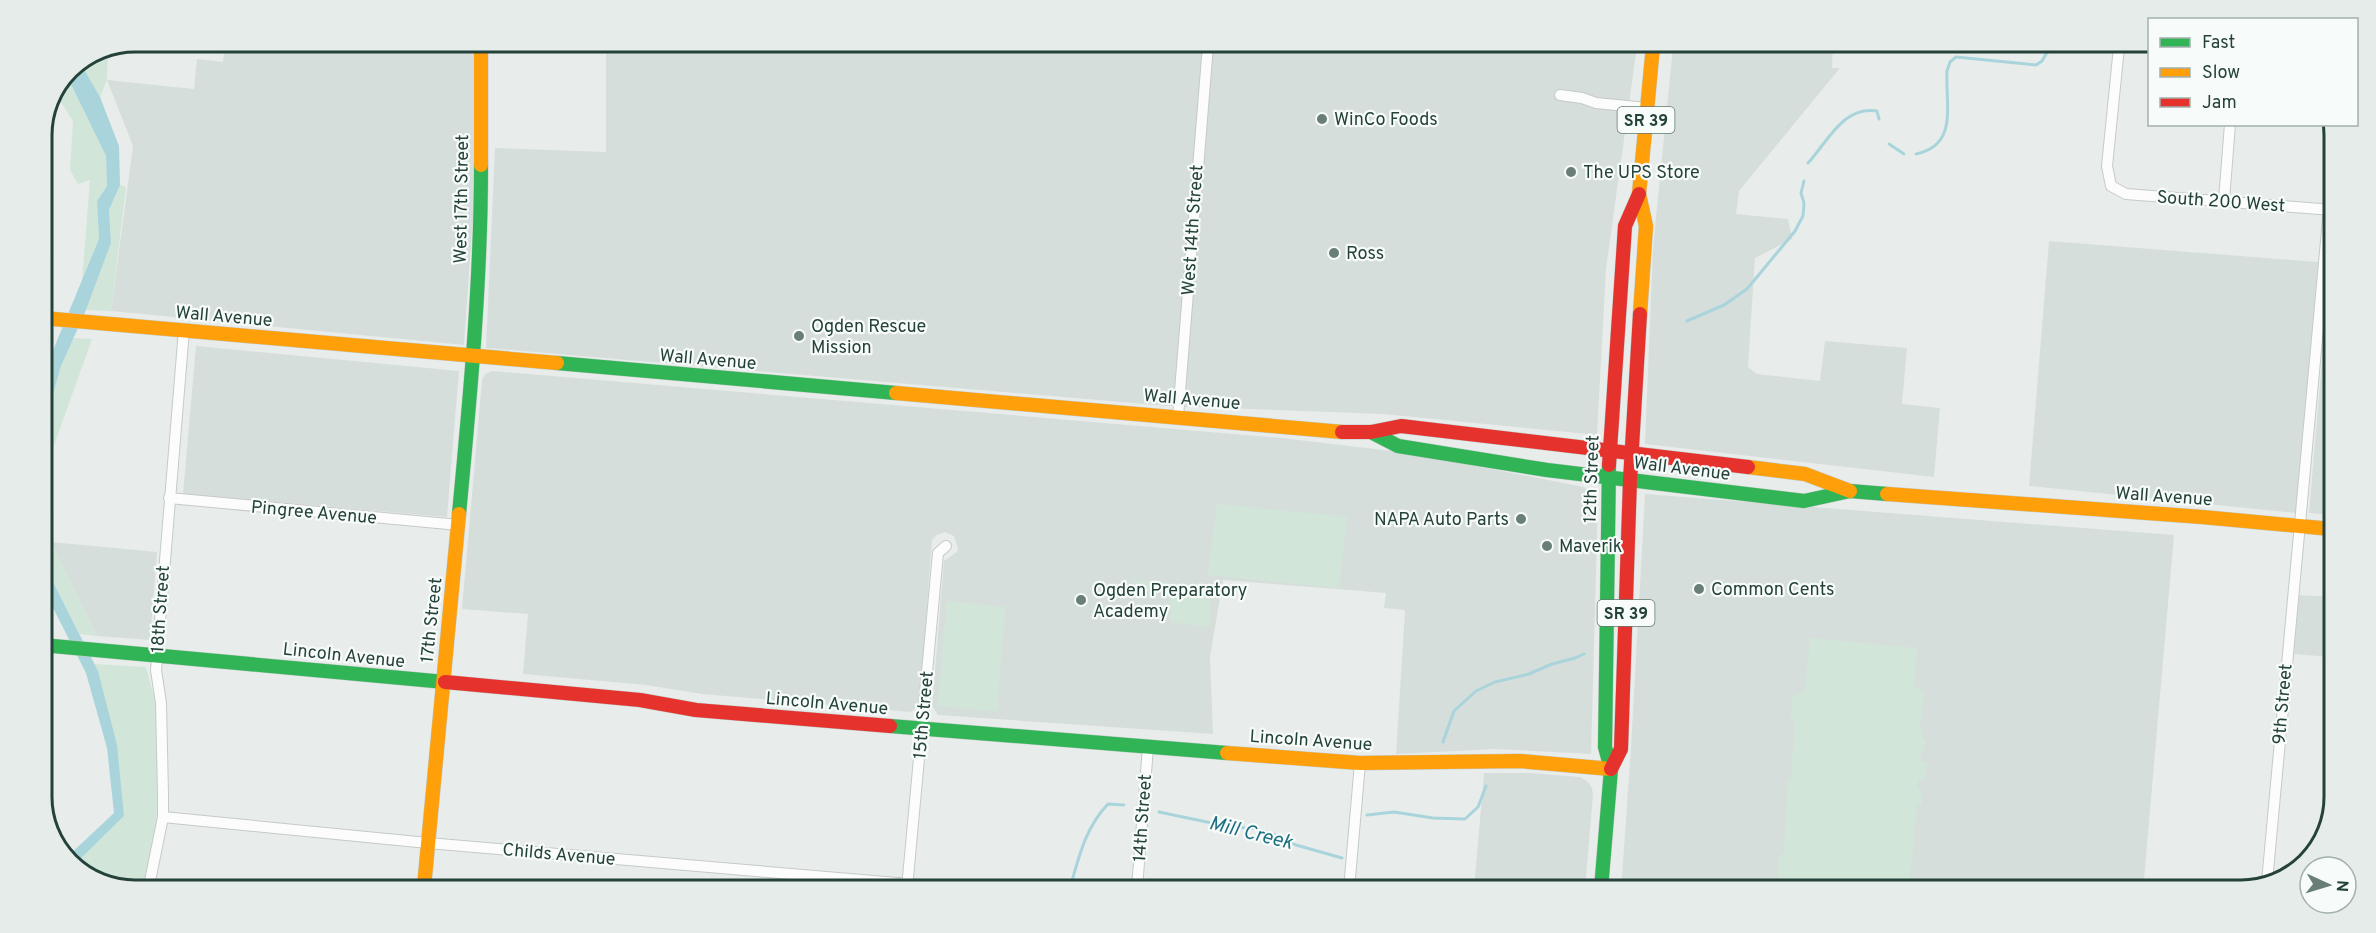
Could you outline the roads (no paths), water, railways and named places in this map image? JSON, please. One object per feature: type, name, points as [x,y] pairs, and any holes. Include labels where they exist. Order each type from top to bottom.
[{"type":"main road","name":"West 17th Street","points":[[472,357],[481,227],[482,52]]},
{"type":"main road","name":"12th Street","points":[[1611,769],[1621,749],[1630,480],[1646,226],[1639,194],[1652,52]]},
{"type":"main road","name":"12th Street","points":[[1603,880],[1611,769],[1605,747],[1608,477],[1625,226],[1639,194]]},
{"type":"main road","name":"Wall Avenue","points":[[52,319],[1040,406],[1371,432],[1401,426],[1805,474],[1850,491],[2324,528]]},
{"type":"main road","name":"17th Street","points":[[425,880],[459,525],[472,357]]},
{"type":"main road","name":"Wall Avenue","points":[[1371,432],[1398,446],[1547,470],[1804,501],[1850,491]]},
{"type":"main road","name":"Lincoln Avenue","points":[[53,646],[640,700],[696,710],[1148,747],[1359,763],[1520,761],[1611,769]]},
{"type":"street","name":"West 14th Street","points":[[1178,416],[1207,52]]},
{"type":"street","name":"South 200 West","points":[[2118,52],[2107,166],[2111,186],[2126,194],[2323,209]]},
{"type":"street","points":[[1560,95],[1647,108]]},
{"type":"street","points":[[2224,200],[2230,126]]},
{"type":"street","name":"9th Street","points":[[2268,876],[2323,287]]},
{"type":"street","name":"18th Street","points":[[150,880],[163,817],[161,703],[156,670],[184,330]]},
{"type":"street","name":"Pingree Avenue","points":[[169,498],[459,525]]},
{"type":"street","name":"15th Street","points":[[909,880],[938,553],[946,546]]},
{"type":"street","name":"14th Street","points":[[1138,880],[1148,747]]},
{"type":"street","points":[[1350,880],[1359,763]]},
{"type":"street","name":"Childs Avenue","points":[[163,817],[841,880]]},
{"type":"water","points":[[85,70],[100,97],[119,146],[120,185],[109,210],[111,243],[86,310],[61,366],[52,396],[52,352],[99,239],[97,201],[107,186],[106,156],[71,84]]},
{"type":"water","points":[[53,581],[98,671],[117,745],[124,816],[80,859],[73,851],[114,813],[107,748],[86,673],[53,607]]},
{"type":"waterway","name":"Mill Creek","points":[[1916,154],[1930,149],[1939,142],[1944,132],[1948,109],[1947,71],[1950,62],[1956,57],[2036,65],[2042,61],[2047,52]]},
{"type":"waterway","name":"Mill Creek","points":[[1808,163],[1845,120],[1865,111],[1877,111],[1879,119]]},
{"type":"waterway","name":"Mill Creek","points":[[1889,144],[1904,154]]},
{"type":"waterway","name":"Mill Creek","points":[[1687,321],[1724,305],[1747,289],[1795,231],[1803,216],[1804,203],[1801,193],[1804,181]]},
{"type":"waterway","name":"Mill Creek","points":[[1443,742],[1454,711],[1476,691],[1495,682],[1529,674],[1584,654]]},
{"type":"waterway","name":"Mill Creek","points":[[1367,815],[1394,812],[1433,818],[1465,819],[1478,807],[1486,786]]},
{"type":"waterway","name":"Mill Creek","points":[[1072,880],[1088,833],[1100,813],[1108,804],[1124,805]]},
{"type":"waterway","name":"Mill Creek","points":[[1159,812],[1226,826],[1257,829],[1296,845],[1342,858]]},
{"type":"place","name":"WinCo Foods","points":[[1322,119]]},
{"type":"place","name":"The UPS Store","points":[[1571,172]]},
{"type":"place","name":"Ross","points":[[1334,253]]},
{"type":"place","name":"Ogden Rescue Mission","points":[[799,336]]},
{"type":"place","name":"NAPA Auto Parts","points":[[1521,519]]},
{"type":"place","name":"Maverik","points":[[1547,546]]},
{"type":"place","name":"Common Cents","points":[[1699,589]]},
{"type":"place","name":"Ogden Preparatory Academy","points":[[1081,600]]}]
